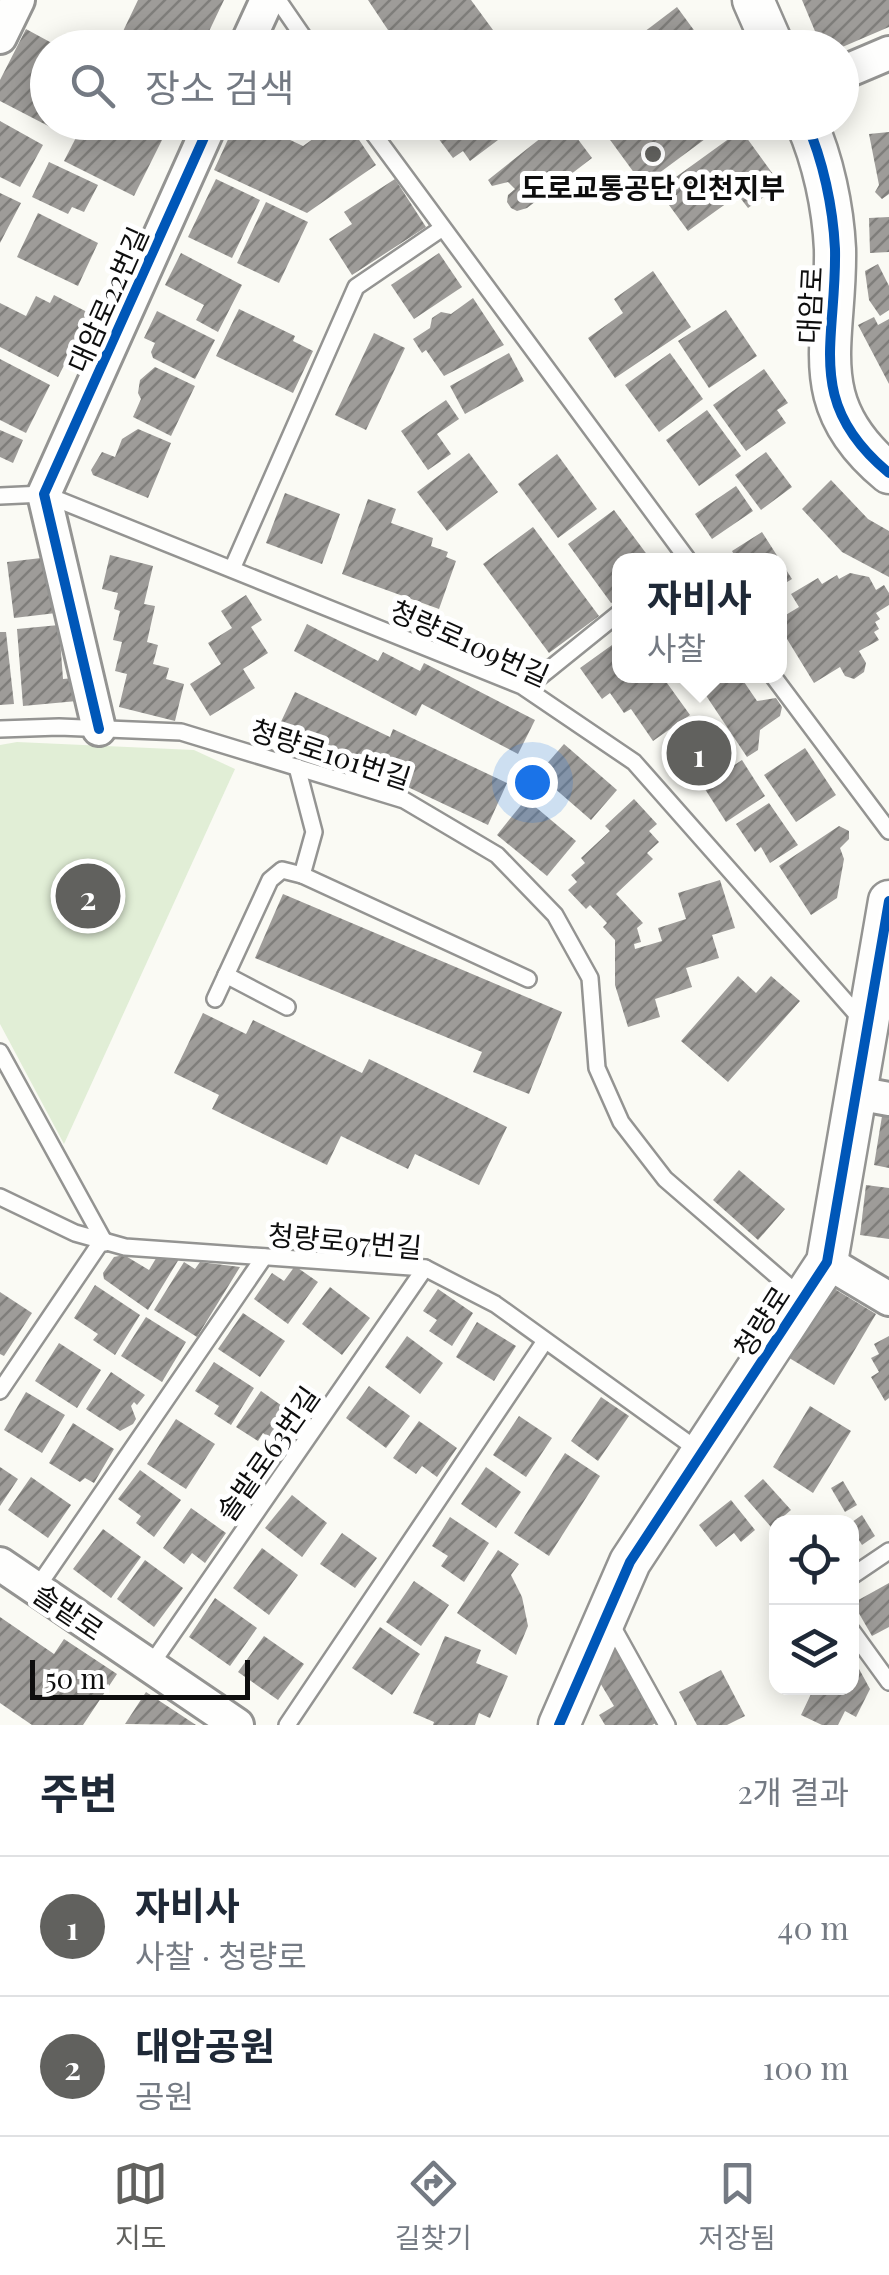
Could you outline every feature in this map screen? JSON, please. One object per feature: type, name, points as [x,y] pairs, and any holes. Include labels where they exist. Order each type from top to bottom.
[{"type":"street","points":[[0,37],[18,0]]},
{"type":"street","points":[[253,30],[267,0]]},
{"type":"street","points":[[753,0],[766,30]]},
{"type":"street","points":[[859,66],[889,53]]},
{"type":"street","name":"대암로22번길","points":[[44,494],[203,140]]},
{"type":"street","name":"대암로","points":[[814,140],[820,154],[835,248],[828,351],[840,419],[872,460],[889,473]]},
{"type":"street","points":[[44,494],[99,729]]},
{"type":"street","name":"청량로","points":[[560,1725],[630,1562],[827,1262],[872,1096],[868,1026],[889,901]]},
{"type":"street","points":[[827,1262],[889,1299]]},
{"type":"street","name":"솔밭로","points":[[0,1564],[237,1725]]},
{"type":"lane","points":[[278,0],[299,30]]},
{"type":"lane","points":[[378,140],[681,553]]},
{"type":"lane","points":[[232,569],[356,287],[441,229]]},
{"type":"lane","name":"청량로109번길","points":[[0,496],[44,494],[526,688],[634,762],[868,1026]]},
{"type":"lane","points":[[526,688],[612,619]]},
{"type":"lane","points":[[778,683],[889,832]]},
{"type":"lane","name":"청량로101번길","points":[[0,728],[182,732],[404,800],[496,855],[555,915],[590,978],[597,1068],[621,1122],[665,1179],[803,1298]]},
{"type":"lane","points":[[297,767],[314,832],[302,875]]},
{"type":"lane","points":[[216,999],[270,880],[282,870],[302,875],[528,979]]},
{"type":"lane","points":[[226,975],[287,1007]]},
{"type":"lane","points":[[0,1052],[103,1243],[0,1391]]},
{"type":"lane","name":"청량로97번길","points":[[0,1196],[103,1243],[425,1268],[495,1304],[702,1452]]},
{"type":"lane","points":[[36,1588],[264,1257]]},
{"type":"lane","name":"솔밭로63번길","points":[[150,1666],[425,1268]]},
{"type":"lane","points":[[287,1725],[546,1340]]},
{"type":"lane","points":[[859,1571],[889,1551]]},
{"type":"lane","points":[[606,1615],[667,1725]]},
{"type":"lane","points":[[859,1641],[889,1682]]},
{"type":"green space","points":[[17,742],[194,750],[235,769],[64,1144],[0,1024],[0,745]]},
{"type":"building","points":[[138,0],[224,0],[210,30],[124,30]]},
{"type":"building","points":[[368,0],[471,0],[493,30],[388,30]]},
{"type":"building","points":[[802,0],[889,0],[889,27],[859,40],[859,30],[814,30]]},
{"type":"building","points":[[677,7],[694,30],[647,30]]},
{"type":"building","points":[[26,29],[30,31],[30,117],[0,101],[0,80]]},
{"type":"building","points":[[0,121],[43,145],[20,187],[0,177]]},
{"type":"building","points":[[889,132],[889,194],[882,199],[875,192],[879,185],[869,134]]},
{"type":"building","points":[[75,140],[162,140],[134,196],[64,161]]},
{"type":"building","points":[[228,140],[290,140],[303,146],[312,140],[359,140],[376,165],[307,213],[214,170]]},
{"type":"building","points":[[440,140],[498,140],[470,161],[463,151],[453,158]]},
{"type":"building","points":[[538,140],[578,140],[592,158],[527,208],[517,211],[507,202],[515,189],[508,182],[492,186],[488,180]]},
{"type":"building","points":[[610,140],[704,140],[643,185]]},
{"type":"building","points":[[727,140],[748,140],[781,185],[748,208],[738,195],[688,231],[658,190]]},
{"type":"building","points":[[49,162],[98,185],[84,212],[72,207],[68,214],[32,197]]},
{"type":"building","points":[[216,179],[260,200],[232,258],[188,237]]},
{"type":"building","points":[[395,179],[426,227],[352,275],[329,239],[352,224],[344,212]]},
{"type":"building","points":[[0,193],[21,203],[0,243]]},
{"type":"building","points":[[266,202],[308,222],[279,283],[237,263]]},
{"type":"building","points":[[38,213],[98,243],[78,286],[17,257]]},
{"type":"building","points":[[889,217],[889,252],[870,253],[869,218]]},
{"type":"building","points":[[181,253],[242,285],[218,332],[196,320],[204,305],[165,285]]},
{"type":"building","points":[[439,253],[462,287],[414,319],[391,285]]},
{"type":"building","points":[[878,264],[889,286],[889,310],[880,316],[869,300],[865,271]]},
{"type":"building","points":[[653,271],[691,327],[615,378],[588,338],[623,313],[614,299]]},
{"type":"building","points":[[54,295],[91,314],[58,377],[0,347],[0,303],[26,316],[36,296],[50,303]]},
{"type":"building","points":[[473,298],[504,345],[444,376],[413,339],[430,328],[432,318],[441,312],[451,314]]},
{"type":"building","points":[[239,309],[295,336],[293,341],[313,351],[293,393],[216,356]]},
{"type":"building","points":[[726,310],[757,356],[709,388],[678,341]]},
{"type":"building","points":[[157,311],[215,340],[195,379],[153,358],[155,343],[144,338]]},
{"type":"building","points":[[874,317],[878,325],[889,319],[889,384],[858,325]]},
{"type":"building","points":[[374,333],[405,348],[366,430],[335,415]]},
{"type":"building","points":[[509,353],[524,381],[465,414],[450,386]]},
{"type":"building","points":[[670,353],[703,399],[659,432],[625,385]]},
{"type":"building","points":[[0,359],[50,385],[26,433],[0,420]]},
{"type":"building","points":[[155,367],[195,386],[171,436],[133,417],[141,399],[140,380]]},
{"type":"building","points":[[764,369],[788,403],[777,410],[786,423],[746,451],[713,405]]},
{"type":"building","points":[[446,400],[459,419],[437,434],[451,454],[428,470],[401,431]]},
{"type":"building","points":[[707,410],[741,456],[699,486],[666,440]]},
{"type":"building","points":[[138,429],[171,443],[148,498],[93,475],[91,470],[102,452],[115,457],[122,439]]},
{"type":"building","points":[[0,430],[23,440],[13,463],[0,457]]},
{"type":"building","points":[[766,452],[792,487],[761,510],[735,475]]},
{"type":"building","points":[[469,453],[498,492],[447,531],[417,492]]},
{"type":"building","points":[[557,454],[597,509],[558,538],[518,484]]},
{"type":"building","points":[[831,480],[868,519],[889,531],[889,577],[842,552],[802,509]]},
{"type":"building","points":[[736,486],[753,511],[712,539],[695,514]]},
{"type":"building","points":[[285,493],[340,514],[322,564],[266,543]]},
{"type":"building","points":[[368,499],[396,509],[391,523],[433,538],[431,546],[448,552],[446,557],[456,561],[439,609],[342,574]]},
{"type":"building","points":[[614,510],[646,553],[612,553],[611,603],[568,544]]},
{"type":"building","points":[[533,527],[599,616],[549,653],[483,564]]},
{"type":"building","points":[[762,532],[775,553],[733,553]]},
{"type":"building","points":[[110,555],[153,566],[144,604],[155,606],[147,642],[158,645],[153,664],[169,668],[166,679],[184,684],[175,721],[119,707],[127,674],[115,671],[122,642],[113,640],[120,611],[114,609],[118,593],[102,589]]},
{"type":"building","points":[[50,557],[56,613],[14,618],[7,562]]},
{"type":"building","points":[[850,573],[869,577],[876,590],[884,585],[889,605],[876,613],[879,629],[874,632],[879,640],[859,651],[866,663],[864,672],[854,679],[845,676],[840,667],[814,683],[787,639],[787,614],[799,607],[791,594],[818,578],[822,584],[837,575],[839,579]]},
{"type":"building","points":[[246,595],[262,620],[251,627],[268,653],[243,669],[255,688],[210,716],[190,684],[221,664],[208,643],[232,628],[221,611]]},
{"type":"building","points":[[307,624],[378,661],[383,652],[420,671],[424,663],[535,720],[518,754],[422,704],[416,716],[294,651]]},
{"type":"building","points":[[59,625],[63,679],[74,678],[77,701],[23,706],[17,629]]},
{"type":"building","points":[[0,632],[6,632],[14,704],[0,705]]},
{"type":"building","points":[[612,645],[612,683],[667,683],[690,715],[653,741],[631,709],[624,713],[610,693],[602,699],[580,668]]},
{"type":"building","points":[[698,683],[745,683],[757,701],[776,698],[782,707],[780,716],[760,730],[758,750],[747,757]]},
{"type":"building","points":[[295,692],[390,737],[393,729],[507,783],[488,825],[279,726]]},
{"type":"building","points":[[708,722],[731,754],[691,784],[667,751]]},
{"type":"building","points":[[564,744],[617,790],[591,820],[538,774]]},
{"type":"building","points":[[805,748],[836,795],[796,822],[764,775]]},
{"type":"building","points":[[742,760],[765,796],[726,822],[703,786]]},
{"type":"building","points":[[526,799],[576,841],[547,876],[497,835]]},
{"type":"building","points":[[634,799],[657,824],[649,831],[659,842],[647,853],[653,859],[616,894],[643,923],[637,928],[641,942],[634,944],[635,949],[662,941],[658,928],[686,919],[678,893],[720,880],[735,928],[712,935],[719,958],[686,968],[692,987],[655,999],[660,1017],[628,1027],[615,985],[615,940],[603,927],[607,923],[568,890],[577,882],[571,875],[585,863],[581,858],[610,831],[605,826]]},
{"type":"building","points":[[769,803],[798,845],[770,863],[761,847],[755,852],[736,824]]},
{"type":"building","points":[[839,826],[849,831],[849,839],[840,848],[844,859],[837,898],[811,915],[779,866]]},
{"type":"building","points":[[283,894],[562,1012],[529,1094],[473,1072],[482,1052],[255,958]]},
{"type":"building","points":[[738,976],[756,993],[771,976],[800,1001],[728,1082],[681,1041]]},
{"type":"building","points":[[203,1013],[246,1034],[253,1020],[362,1073],[369,1059],[507,1127],[479,1185],[415,1154],[408,1169],[341,1136],[327,1165],[212,1109],[219,1095],[174,1073]]},
{"type":"building","points":[[883,1110],[889,1111],[889,1168],[874,1165]]},
{"type":"building","points":[[739,1170],[785,1209],[758,1240],[713,1200]]},
{"type":"building","points":[[866,1185],[889,1188],[889,1239],[860,1235]]},
{"type":"building","points":[[124,1255],[149,1270],[158,1255],[179,1259],[148,1310],[104,1279],[103,1273],[114,1257]]},
{"type":"building","points":[[184,1262],[195,1269],[200,1262],[240,1267],[197,1337],[154,1310]]},
{"type":"building","points":[[295,1266],[318,1282],[288,1324],[254,1299],[272,1273],[284,1281]]},
{"type":"building","points":[[95,1285],[140,1315],[115,1355],[93,1340],[98,1334],[74,1318]]},
{"type":"building","points":[[828,1285],[876,1314],[834,1385],[786,1356]]},
{"type":"building","points":[[330,1287],[370,1318],[342,1355],[302,1324]]},
{"type":"building","points":[[438,1289],[473,1313],[452,1346],[429,1331],[437,1320],[423,1311]]},
{"type":"building","points":[[0,1292],[32,1313],[4,1356],[0,1354]]},
{"type":"building","points":[[243,1313],[285,1341],[260,1377],[218,1349]]},
{"type":"building","points":[[146,1317],[186,1342],[162,1382],[121,1356]]},
{"type":"building","points":[[477,1322],[516,1346],[494,1381],[456,1357]]},
{"type":"building","points":[[407,1336],[443,1363],[420,1394],[385,1367]]},
{"type":"building","points":[[889,1336],[889,1398],[885,1401],[871,1377],[879,1372],[871,1358],[879,1354],[874,1344]]},
{"type":"building","points":[[59,1343],[101,1370],[77,1408],[35,1381]]},
{"type":"building","points":[[214,1362],[254,1388],[231,1425],[214,1414],[219,1406],[195,1391]]},
{"type":"building","points":[[111,1372],[145,1395],[131,1406],[136,1419],[133,1424],[120,1431],[86,1409]]},
{"type":"building","points":[[369,1386],[410,1416],[386,1448],[346,1418]]},
{"type":"building","points":[[261,1391],[299,1418],[280,1446],[263,1433],[258,1441],[236,1427]]},
{"type":"building","points":[[26,1392],[65,1415],[42,1453],[4,1430]]},
{"type":"building","points":[[601,1397],[629,1416],[598,1461],[571,1441]]},
{"type":"building","points":[[810,1406],[851,1431],[813,1493],[773,1467]]},
{"type":"building","points":[[519,1416],[552,1438],[526,1477],[493,1455]]},
{"type":"building","points":[[176,1419],[215,1444],[186,1489],[147,1464]]},
{"type":"building","points":[[419,1421],[457,1448],[437,1477],[422,1466],[416,1474],[393,1458]]},
{"type":"building","points":[[73,1423],[114,1449],[94,1483],[85,1478],[80,1482],[49,1463]]},
{"type":"building","points":[[565,1453],[600,1476],[549,1556],[514,1533]]},
{"type":"building","points":[[0,1467],[18,1479],[0,1506]]},
{"type":"building","points":[[486,1467],[521,1492],[496,1528],[461,1504]]},
{"type":"building","points":[[140,1470],[181,1500],[154,1537],[136,1523],[141,1516],[118,1499]]},
{"type":"building","points":[[31,1477],[71,1505],[48,1538],[8,1510]]},
{"type":"building","points":[[763,1479],[791,1510],[785,1515],[769,1515],[769,1525],[744,1496]]},
{"type":"building","points":[[843,1481],[857,1505],[845,1512],[831,1488]]},
{"type":"building","points":[[292,1495],[327,1523],[302,1557],[265,1528]]},
{"type":"building","points":[[731,1500],[755,1530],[741,1542],[734,1533],[716,1547],[699,1525]]},
{"type":"building","points":[[191,1508],[226,1533],[205,1563],[192,1553],[184,1564],[163,1548]]},
{"type":"building","points":[[862,1515],[875,1536],[862,1545],[859,1540]]},
{"type":"building","points":[[450,1517],[489,1543],[464,1582],[441,1566],[448,1556],[432,1546]]},
{"type":"building","points":[[103,1529],[141,1557],[111,1598],[73,1569]]},
{"type":"building","points":[[342,1533],[377,1558],[355,1588],[320,1564]]},
{"type":"building","points":[[262,1548],[298,1575],[269,1615],[233,1588]]},
{"type":"building","points":[[498,1550],[519,1564],[511,1575],[522,1597],[528,1626],[516,1655],[457,1613]]},
{"type":"building","points":[[145,1560],[183,1588],[154,1627],[117,1599]]},
{"type":"building","points":[[414,1581],[449,1605],[421,1646],[386,1622]]},
{"type":"building","points":[[889,1583],[889,1627],[872,1636],[859,1613],[859,1600]]},
{"type":"building","points":[[215,1598],[257,1628],[230,1666],[189,1637]]},
{"type":"building","points":[[0,1617],[54,1654],[64,1639],[117,1674],[83,1725],[32,1725],[0,1703]]},
{"type":"building","points":[[380,1627],[420,1654],[392,1695],[352,1668]]},
{"type":"building","points":[[264,1636],[304,1664],[278,1700],[238,1672]]},
{"type":"building","points":[[445,1636],[481,1650],[476,1663],[508,1676],[490,1718],[479,1713],[475,1725],[433,1725],[434,1722],[413,1713]]},
{"type":"building","points":[[615,1647],[658,1722],[605,1725],[599,1715],[614,1706],[596,1676],[607,1670],[599,1656]]},
{"type":"building","points":[[859,1669],[870,1689],[856,1717],[845,1711],[838,1725],[822,1725],[801,1715],[811,1695],[859,1695]]},
{"type":"building","points":[[721,1670],[745,1716],[727,1725],[697,1725],[679,1692]]},
{"type":"building","points":[[146,1692],[196,1725],[125,1724]]},
{"type":"cycle path","points":[[99,729],[44,494],[203,140]]},
{"type":"cycle path","points":[[813,140],[834,233],[830,369],[835,395],[845,421],[862,447],[889,473]]},
{"type":"cycle path","points":[[559,1725],[630,1562],[827,1262],[889,901]]},
{"type":"place","name":"도로교통공단 인천지부","points":[[653,154]]},
{"type":"place","name":"자비사","points":[[699,753]]},
{"type":"place","name":"대암공원","points":[[88,896]]}]
